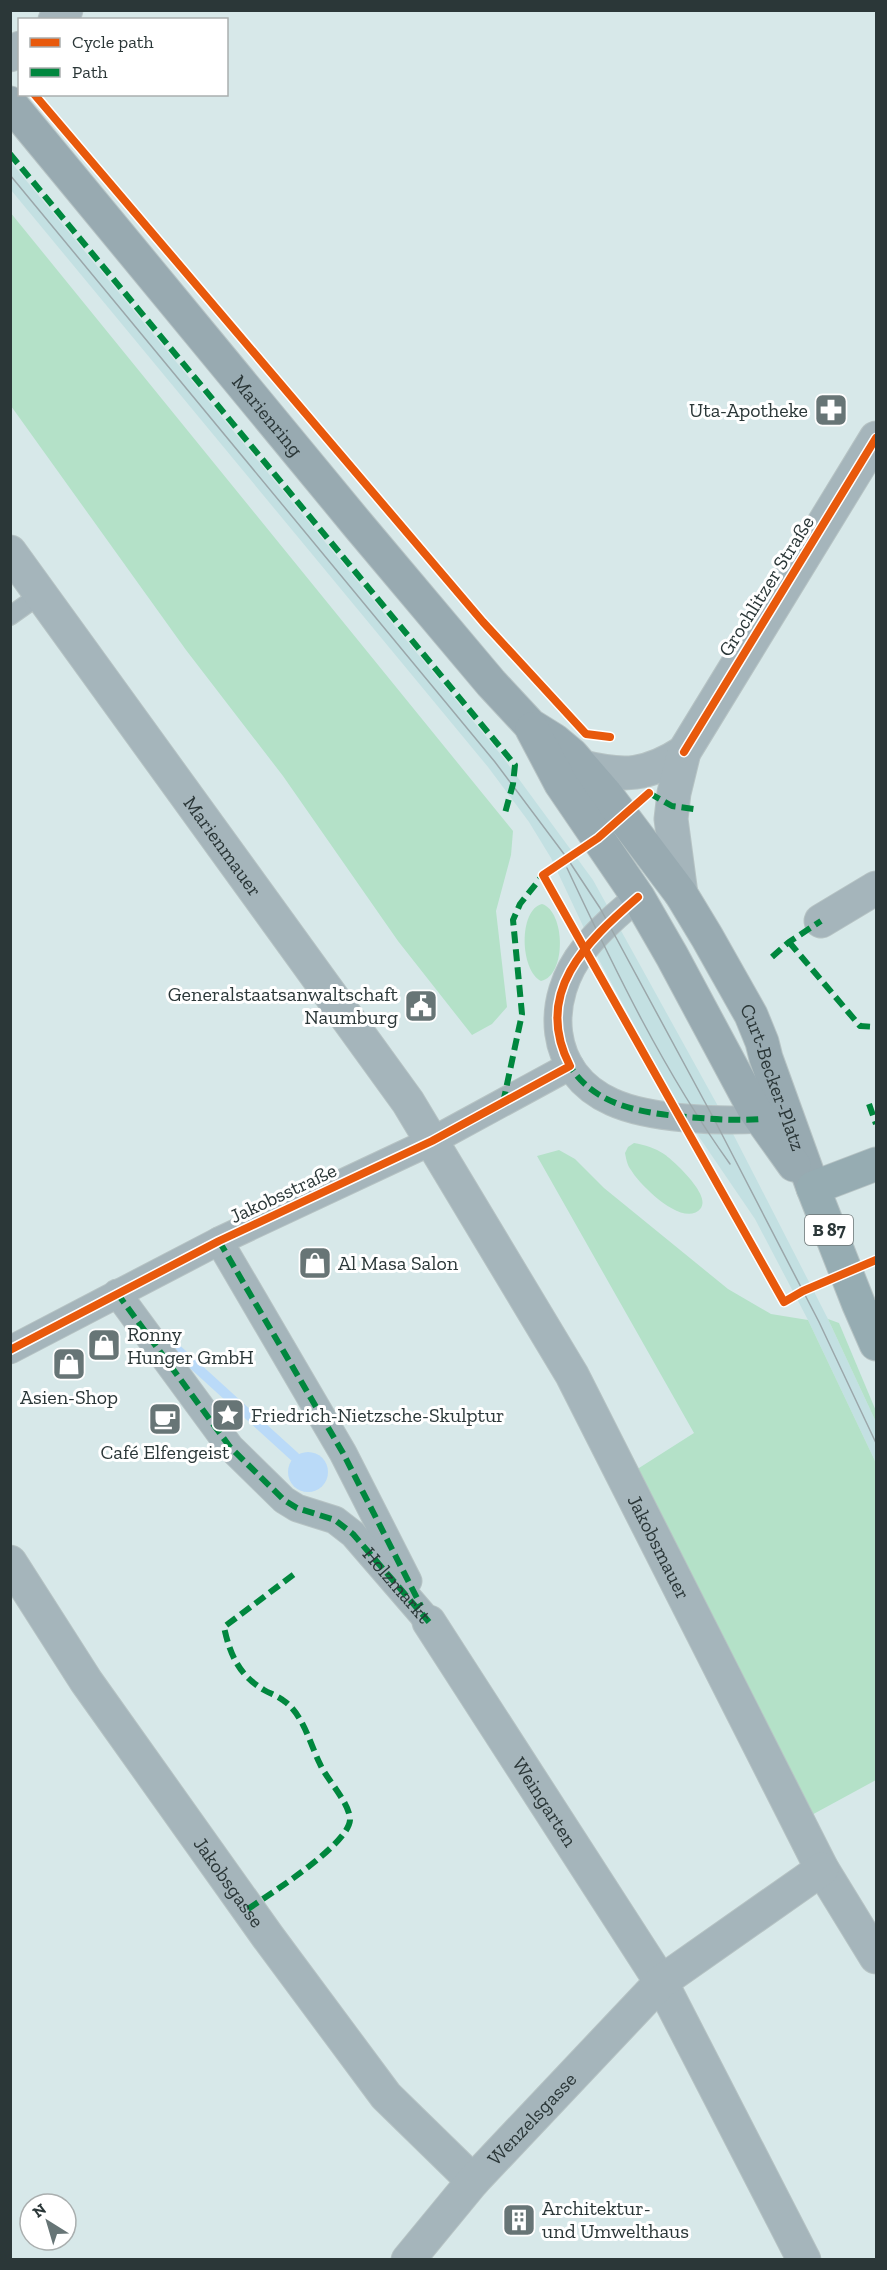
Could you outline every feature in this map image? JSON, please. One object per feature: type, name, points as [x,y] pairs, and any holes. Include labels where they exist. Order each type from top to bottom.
[{"type":"main road","name":"Marienring","points":[[10,103],[358,525],[491,683],[530,724]]},
{"type":"main road","name":"Curt-Becker-Platz","points":[[530,724],[554,740],[583,767],[681,894],[734,982],[751,1015],[813,1188]]},
{"type":"main road","name":"Curt-Becker-Platz","points":[[530,724],[561,784],[638,897],[761,1119],[813,1188]]},
{"type":"main road","name":"B 87","points":[[876,1164],[813,1188],[876,1344]]},
{"type":"street","name":"Grochlitzer Straße","points":[[672,830],[674,793],[684,752],[876,438]]},
{"type":"street","name":"Marienmauer","points":[[10,552],[408,1102],[432,1141]]},
{"type":"street","name":"Grochlitzer Straße","points":[[583,767],[615,774],[638,773],[658,767],[684,752]]},
{"type":"street","name":"Curt-Becker-Platz","points":[[672,830],[681,894]]},
{"type":"street","points":[[820,921],[876,888]]},
{"type":"street","name":"Curt-Becker-Platz","points":[[638,897],[587,944],[576,959],[566,981],[556,1018],[560,1044],[570,1066],[579,1078],[599,1095],[626,1108],[714,1119],[761,1119]]},
{"type":"street","name":"Jakobsstraße","points":[[10,1350],[219,1241],[432,1141],[570,1066]]},
{"type":"street","name":"Jakobsmauer","points":[[432,1141],[572,1375],[822,1869],[876,1958]]},
{"type":"street","name":"Holzmarkt","points":[[219,1241],[343,1453],[429,1622]]},
{"type":"street","name":"Holzmarkt","points":[[117,1293],[230,1447],[284,1500],[297,1508],[335,1520],[353,1534],[429,1622]]},
{"type":"street","name":"Jakobsgasse","points":[[10,1563],[86,1681],[268,1937],[386,2096],[473,2181]]},
{"type":"street","name":"Weingarten","points":[[429,1622],[661,1982],[804,2259]]},
{"type":"street","points":[[661,1982],[822,1869]]},
{"type":"street","name":"Wenzelsgasse","points":[[408,2259],[473,2181],[661,1982]]},
{"type":"lane","points":[[10,616],[41,594]]},
{"type":"shaded area","points":[[10,161],[502,756],[593,880],[729,1126],[828,1319],[876,1422],[876,1463],[808,1320],[755,1219],[680,1109],[599,960],[551,858],[529,822],[488,767],[11,190]]},
{"type":"green space","points":[[10,212],[513,831],[511,855],[496,911],[507,1007],[492,1024],[472,1035],[398,941],[283,776],[186,650],[11,406]]},
{"type":"green space","points":[[542,904],[550,909],[555,918],[560,943],[555,967],[549,976],[541,981],[529,966],[525,941],[529,917],[534,909]]},
{"type":"green space","points":[[634,1143],[657,1150],[675,1164],[690,1179],[701,1195],[703,1202],[701,1208],[693,1213],[684,1213],[673,1209],[652,1194],[636,1177],[628,1164],[625,1153]]},
{"type":"green space","points":[[559,1150],[575,1159],[604,1188],[728,1289],[771,1314],[808,1320],[876,1463],[876,1780],[808,1817],[628,1475],[694,1433],[537,1156]]},
{"type":"green space","points":[[828,1319],[839,1323],[876,1411],[876,1422]]},
{"type":"water","points":[[308,1452],[322,1458],[328,1472],[322,1486],[308,1492],[294,1486],[288,1472],[294,1458]]},
{"type":"waterway","points":[[162,1336],[295,1457]]},
{"type":"tram line","points":[[10,175],[495,762],[567,858],[600,908],[714,1119],[819,1322],[876,1443]]},
{"type":"tram line","points":[[567,868],[622,982],[662,1057],[730,1164]]},
{"type":"marked path","points":[[10,154],[515,765],[513,784],[505,813]]},
{"type":"marked path","points":[[649,793],[672,806],[694,809]]},
{"type":"marked path","points":[[503,1103],[522,1014],[513,920],[520,904],[543,875]]},
{"type":"marked path","points":[[772,957],[789,942],[821,921]]},
{"type":"marked path","points":[[789,942],[860,1026],[876,1027]]},
{"type":"marked path","points":[[567,1061],[577,1076],[590,1088],[619,1104],[653,1113],[696,1118],[761,1119]]},
{"type":"marked path","points":[[869,1104],[876,1124]]},
{"type":"marked path","points":[[219,1241],[343,1453],[421,1606]]},
{"type":"marked path","points":[[117,1293],[230,1447],[284,1500],[297,1508],[335,1520],[353,1534],[429,1622]]},
{"type":"marked path","points":[[248,1909],[323,1855],[346,1830],[350,1820],[346,1806],[323,1770],[296,1714],[284,1701],[255,1684],[242,1671],[229,1647],[224,1627],[297,1572]]},
{"type":"cycle path","points":[[36,96],[483,622],[586,734],[610,737]]},
{"type":"cycle path","points":[[684,752],[876,438]]},
{"type":"cycle path","points":[[649,793],[598,838],[543,875],[784,1302],[803,1291],[876,1260]]},
{"type":"cycle path","points":[[10,1350],[219,1241],[432,1141],[570,1066],[560,1040],[557,1015],[561,992],[570,971],[584,951],[600,932],[638,897]]},
{"type":"place","name":"Uta-Apotheke","points":[[831,410]]},
{"type":"place","name":"Generalstaatsanwaltschaft Naumburg","points":[[421,1006]]},
{"type":"place","name":"Al Masa Salon","points":[[315,1263]]},
{"type":"place","name":"Ronny Hunger GmbH","points":[[104,1345]]},
{"type":"place","name":"Asien-Shop","points":[[69,1364]]},
{"type":"place","name":"Friedrich-Nietzsche-Skulptur","points":[[228,1415]]},
{"type":"place","name":"Café Elfengeist","points":[[165,1419]]},
{"type":"place","name":"Architektur- und Umwelthaus","points":[[519,2220]]}]
